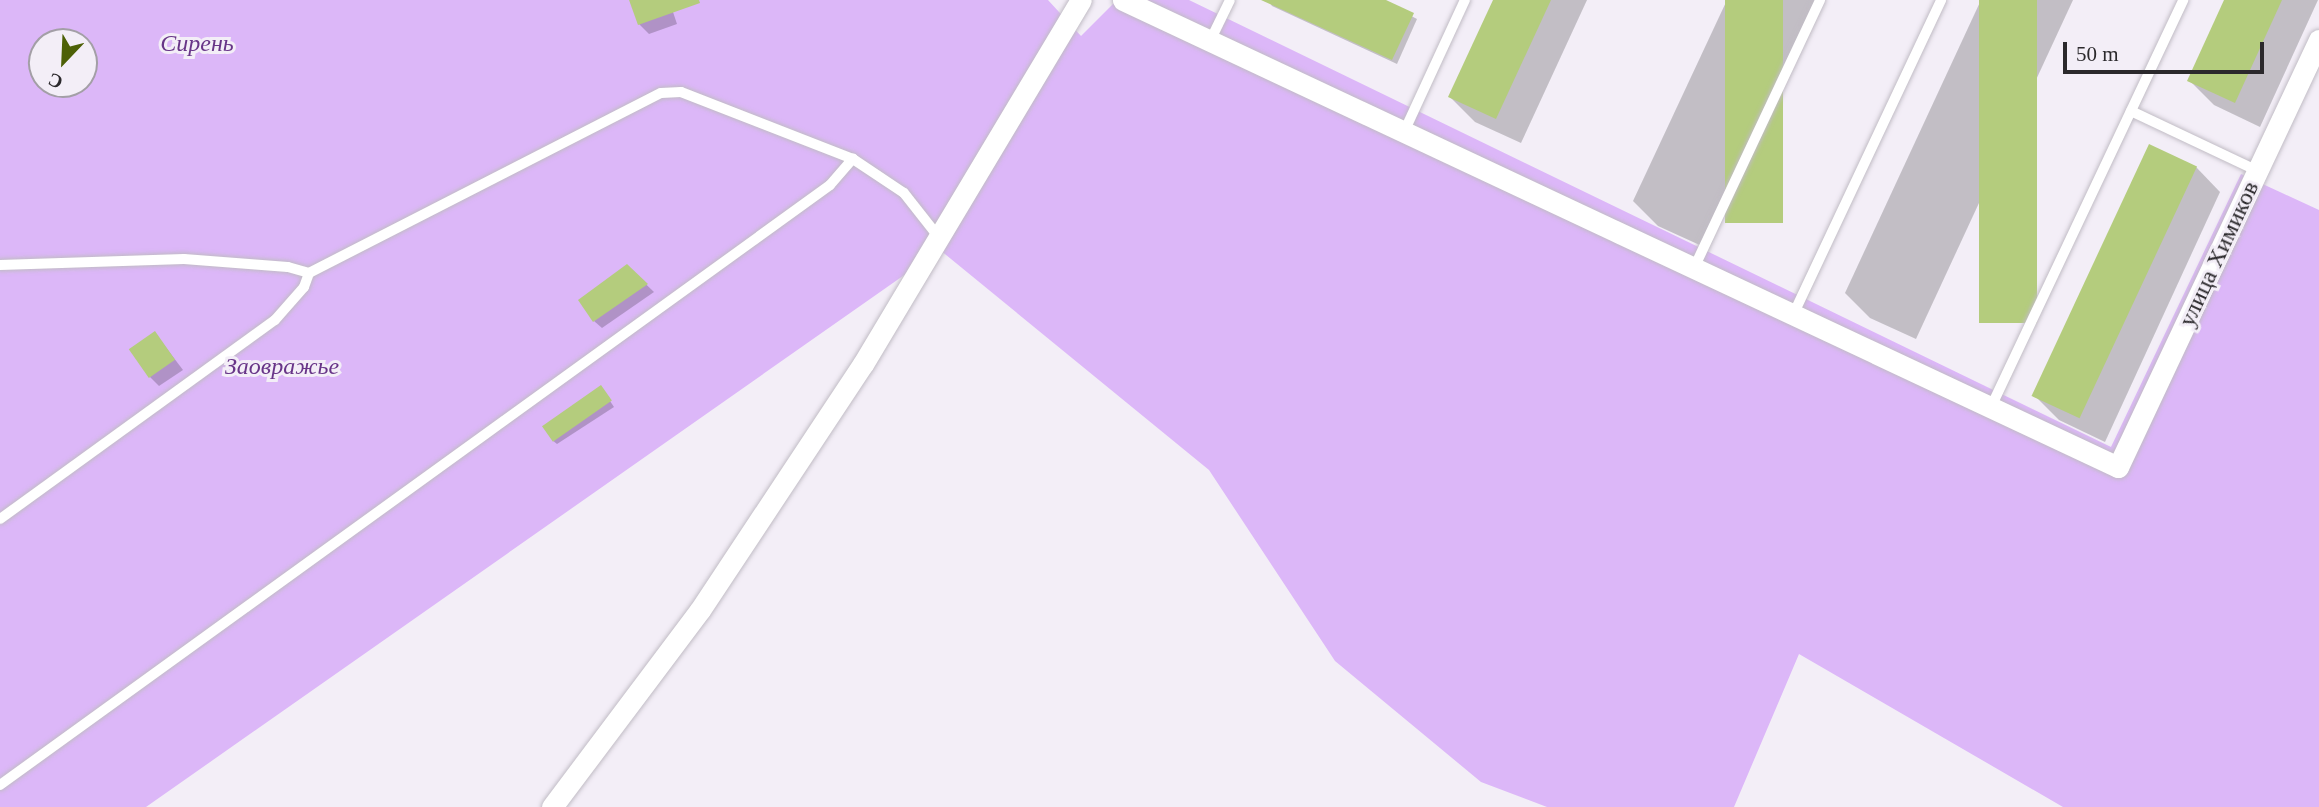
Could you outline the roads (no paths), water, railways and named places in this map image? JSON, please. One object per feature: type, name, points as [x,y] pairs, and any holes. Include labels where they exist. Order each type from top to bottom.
[{"type":"street","points":[[552,807],[700,610],[863,364],[937,235],[1081,0]]},
{"type":"street","points":[[1123,0],[1211,39],[1403,134],[1991,408]]},
{"type":"street","name":"улица Химиков","points":[[1991,408],[2118,467],[2319,40]]},
{"type":"lane","points":[[1211,39],[1230,0]]},
{"type":"lane","points":[[1403,134],[1465,0]]},
{"type":"lane","points":[[1694,268],[1820,0]]},
{"type":"lane","points":[[1793,315],[1941,0]]},
{"type":"lane","points":[[1991,408],[2183,0]]},
{"type":"lane","points":[[0,265],[184,259],[288,267],[309,273],[661,93],[681,93],[853,159],[904,193],[937,235]]},
{"type":"lane","points":[[2130,111],[2258,170]]},
{"type":"lane","points":[[0,785],[830,185],[853,159]]},
{"type":"lane","points":[[0,519],[275,320],[304,287],[309,273]]},
{"type":"park label","name":"Сирень","points":[[197,44]]},
{"type":"park label","name":"Заовражье","points":[[282,367]]}]
